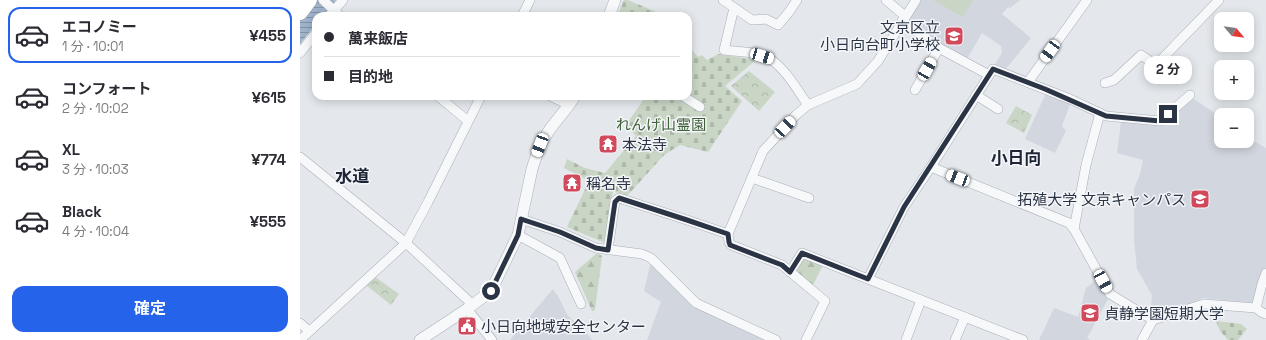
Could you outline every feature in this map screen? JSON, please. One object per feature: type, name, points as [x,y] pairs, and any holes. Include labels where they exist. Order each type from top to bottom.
[{"type":"highway","points":[[300,12],[310,0]]},
{"type":"street","points":[[323,0],[332,12]]},
{"type":"street","points":[[334,12],[343,0]]},
{"type":"street","points":[[524,12],[529,0]]},
{"type":"street","points":[[610,12],[615,0]]},
{"type":"street","points":[[723,0],[752,20],[766,19],[778,25],[797,0]]},
{"type":"street","points":[[886,0],[904,18],[939,48],[989,75]]},
{"type":"street","points":[[806,340],[825,301],[782,265],[730,245],[728,234],[763,151],[796,115],[808,106],[857,84],[878,61],[916,0]]},
{"type":"street","points":[[1028,82],[1087,0]]},
{"type":"street","points":[[1105,83],[1114,80],[1142,55],[1156,65],[1219,0]]},
{"type":"street","points":[[734,8],[724,50],[754,53],[770,58],[784,73],[808,106]]},
{"type":"street","points":[[300,53],[312,37]]},
{"type":"street","points":[[915,90],[939,48]]},
{"type":"street","points":[[868,279],[904,207],[993,69],[1028,82],[1106,116],[1119,118],[1160,121],[1190,95]]},
{"type":"street","points":[[976,95],[998,109]]},
{"type":"street","points":[[443,100],[468,121]]},
{"type":"street","points":[[300,340],[406,243],[479,100]]},
{"type":"street","points":[[689,100],[700,107]]},
{"type":"street","points":[[420,340],[470,307],[491,291],[518,235],[532,168],[540,145],[550,129],[572,101]]},
{"type":"street","points":[[1074,229],[1086,166],[1100,113]]},
{"type":"street","points":[[300,158],[406,243],[470,307],[492,340]]},
{"type":"street","points":[[931,167],[1069,223],[1074,229],[1110,294],[1153,320]]},
{"type":"street","points":[[752,178],[809,198]]},
{"type":"street","points":[[608,250],[615,202],[619,198],[728,234]]},
{"type":"street","points":[[521,219],[560,232],[596,248],[642,254],[652,258],[696,303],[776,340]]},
{"type":"street","points":[[518,235],[560,258],[581,304]]},
{"type":"street","points":[[790,272],[802,253],[1023,340]]},
{"type":"street","points":[[1256,308],[1266,273]]},
{"type":"street","points":[[906,340],[921,300]]},
{"type":"street","points":[[1142,340],[1153,320],[1204,304],[1256,308],[1266,314]]},
{"type":"street","points":[[955,340],[965,317]]},
{"type":"street","points":[[300,323],[310,331]]},
{"type":"shaded area","name":"文京区立 小日向台町小学校","points":[[918,0],[1020,0],[1010,8],[1008,7],[1002,14],[1031,38],[1005,70],[994,66],[1002,53],[1001,46],[982,33],[967,59],[942,45],[908,21]]},
{"type":"shaded area","points":[[1046,93],[1070,104],[1062,126],[1066,131],[1055,153],[1025,139]]},
{"type":"shaded area","name":"拓殖大学 文京キャンパス","points":[[1192,98],[1214,112],[1214,148],[1254,148],[1254,141],[1266,148],[1266,266],[1255,298],[1251,303],[1203,298],[1167,313],[1164,309],[1151,308],[1152,295],[1137,269],[1134,240],[1134,189],[1140,174],[1143,160],[1117,153],[1121,122],[1160,125]]},
{"type":"shaded area","points":[[651,261],[693,305],[764,340],[647,340],[661,302],[644,291]]},
{"type":"shaded area","name":"貞静学園短期大学","points":[[1095,281],[1108,299],[1087,338],[1090,340],[1039,340],[1054,308],[1078,317],[1086,288]]},
{"type":"shaded area","points":[[553,289],[568,316],[579,328],[581,326],[592,340],[510,340]]},
{"type":"green space","points":[[624,0],[628,0],[656,12],[619,12]]},
{"type":"green space","points":[[933,0],[973,0],[963,17]]},
{"type":"green space","name":"れんげ山霊園","points":[[692,50],[698,57],[702,55],[707,60],[718,54],[756,60],[725,86],[742,101],[708,152],[680,145],[664,155],[627,196],[613,191],[605,243],[567,227],[589,181],[564,168],[567,159],[585,168],[605,173],[636,136],[626,125],[643,100],[692,100]]},
{"type":"green space","points":[[749,71],[775,92],[759,111],[731,86]]},
{"type":"green space","points":[[1016,106],[1032,115],[1024,133],[1006,123]]},
{"type":"green space","points":[[597,253],[602,256],[595,310],[592,311],[575,272]]},
{"type":"green space","points":[[804,255],[824,263],[812,287],[794,274]]},
{"type":"green space","points":[[375,277],[399,294],[391,305],[366,285]]},
{"type":"green space","points":[[1216,321],[1241,324],[1247,329],[1238,340],[1228,340],[1220,331]]},
{"type":"water","points":[[307,0],[336,0],[326,12],[312,12],[312,29],[300,44],[300,9]]},
{"type":"place","name":"文京区立 小日向台町小学校","points":[[954,36]]},
{"type":"place","name":"本法寺","points":[[608,144]]},
{"type":"place","name":"稱名寺","points":[[572,183]]},
{"type":"place","name":"拓殖大学 文京キャンパス","points":[[1200,199]]},
{"type":"place","name":"貞静学園短期大学","points":[[1090,313]]},
{"type":"place","name":"小日向地域安全センター","points":[[467,326]]},
{"type":"district","name":"小日向","points":[[1016,158]]},
{"type":"district","name":"水道","points":[[352,176]]},
{"type":"route","points":[[491,291],[512,250],[518,235],[521,219],[560,232],[596,248],[608,250],[615,202],[619,198],[728,234],[730,245],[782,265],[790,272],[802,253],[841,267],[868,279],[904,207],[993,69],[1045,89],[1106,116],[1160,121],[1168,114]]}]
